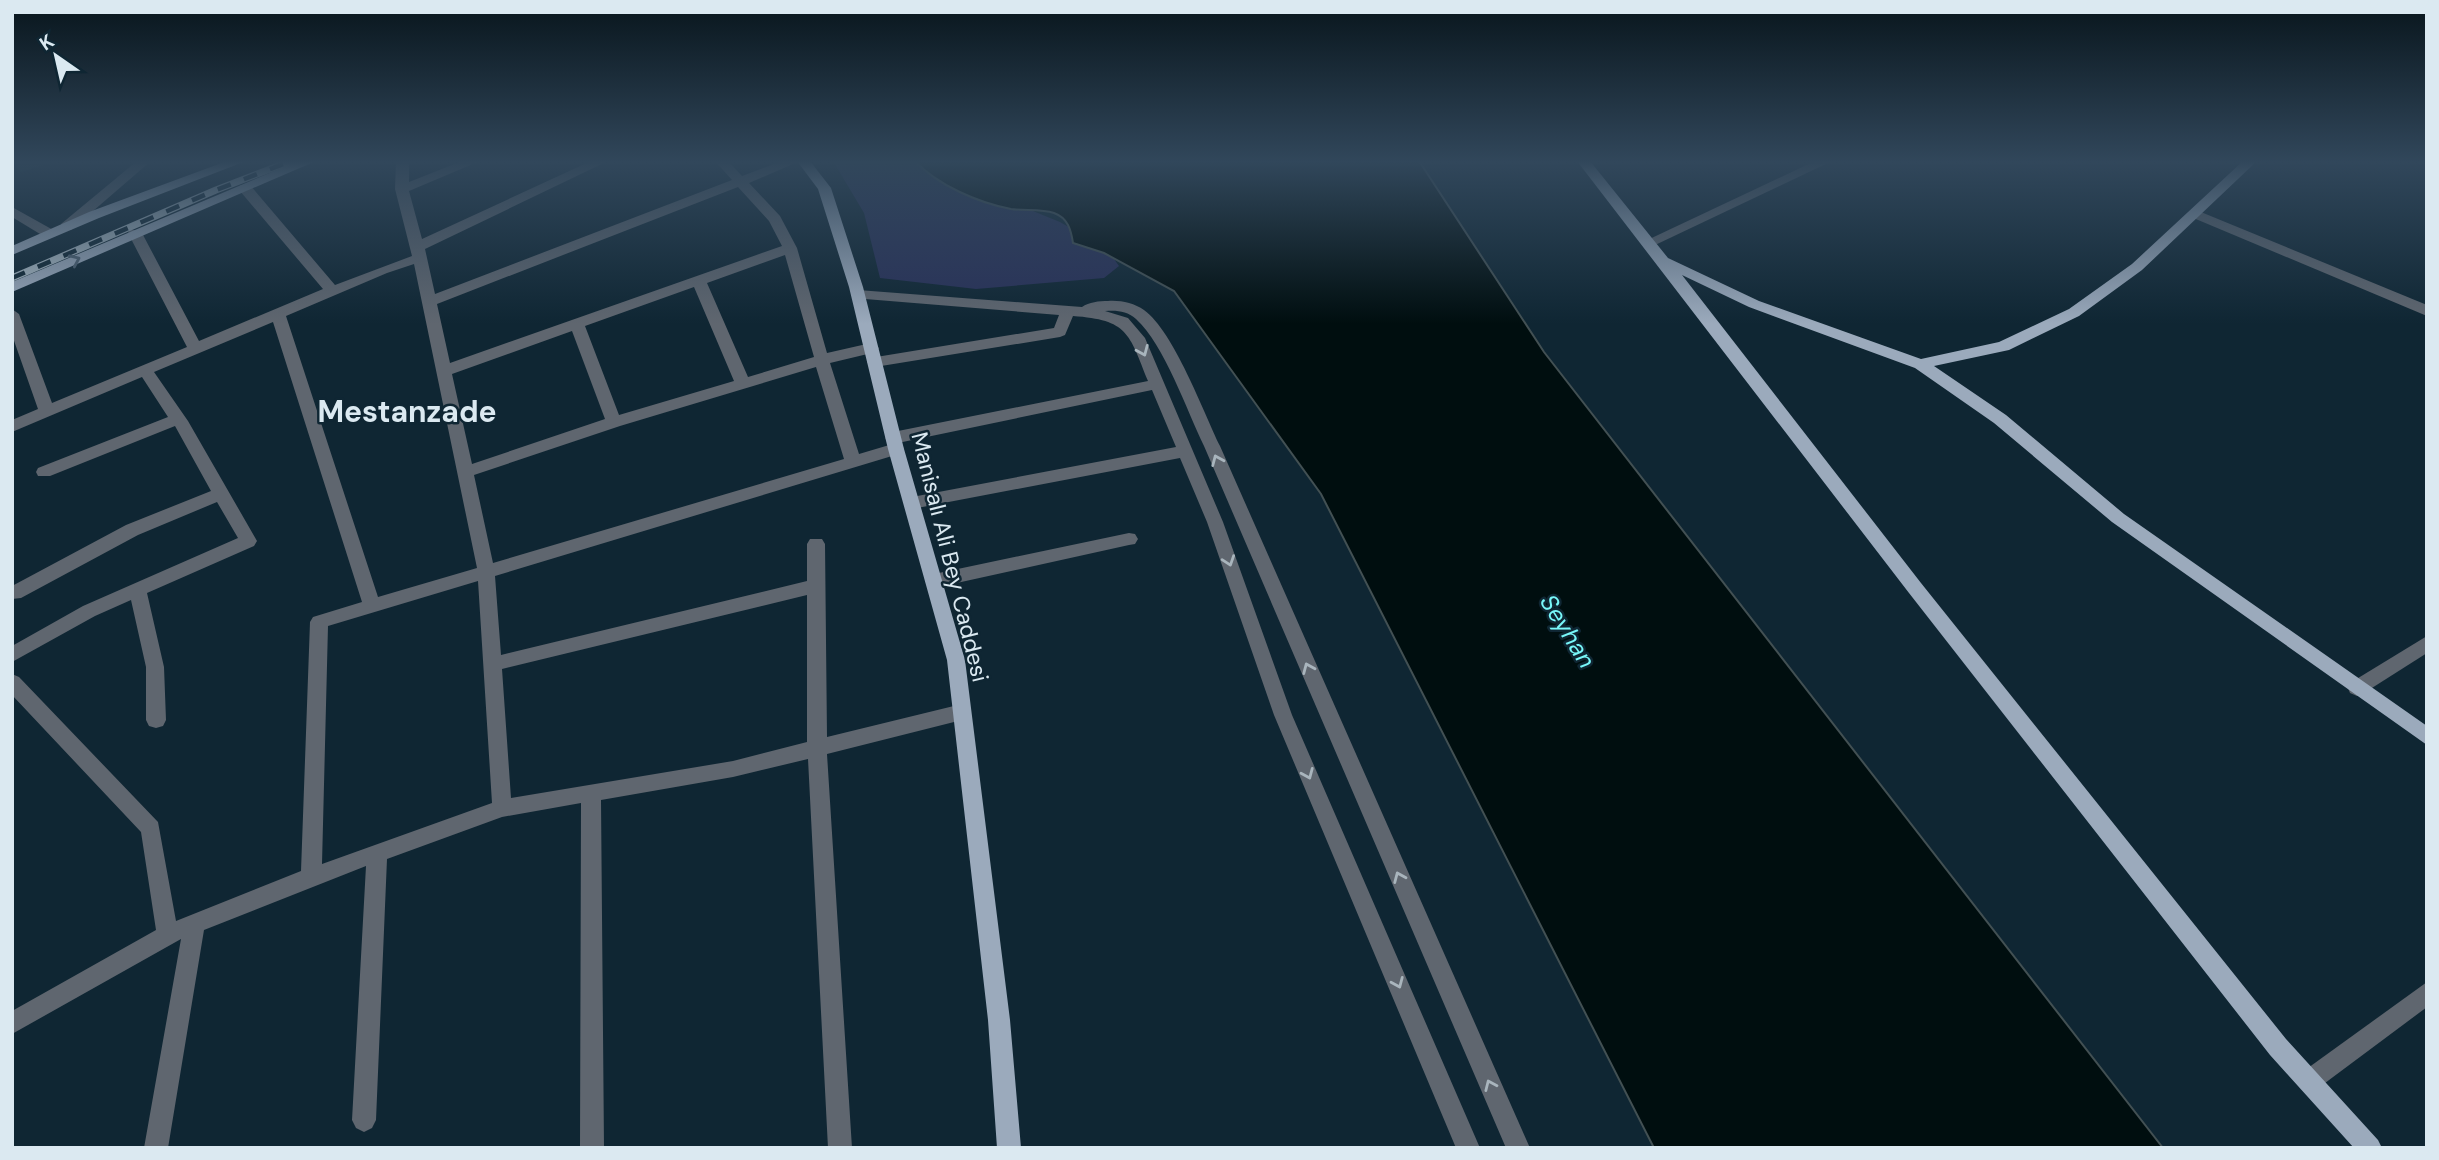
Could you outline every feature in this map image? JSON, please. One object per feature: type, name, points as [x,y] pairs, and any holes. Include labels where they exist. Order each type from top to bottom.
[{"type":"main road","points":[[12,251],[97,215]]},
{"type":"main road","points":[[12,287],[179,215]]},
{"type":"main road","name":"Manisalı Ali Bey Caddesi","points":[[833,215],[858,295],[895,443],[956,660],[999,1020],[1009,1148]]},
{"type":"main road","points":[[1626,215],[1932,610],[2278,1047],[2370,1148]]},
{"type":"main road","points":[[1920,363],[2004,346],[2077,312],[2138,268],[2195,215]]},
{"type":"main road","points":[[1663,261],[1754,304],[1920,363],[2000,419],[2118,519],[2427,737]]},
{"type":"street","points":[[19,215],[50,234]]},
{"type":"street","points":[[66,227],[80,215]]},
{"type":"street","points":[[268,215],[333,292]]},
{"type":"street","points":[[409,215],[486,571],[502,808]]},
{"type":"street","points":[[12,426],[333,292],[493,215]]},
{"type":"street","points":[[429,302],[654,215]]},
{"type":"street","points":[[772,215],[790,248],[853,461]]},
{"type":"street","points":[[1648,243],[1708,215]]},
{"type":"street","points":[[2199,215],[2427,311]]},
{"type":"street","points":[[135,233],[196,350]]},
{"type":"street","points":[[444,371],[790,248]]},
{"type":"street","points":[[699,281],[744,385]]},
{"type":"street","points":[[858,295],[1097,313],[1124,321],[1138,338],[1215,522],[1283,715],[1468,1148]]},
{"type":"street","points":[[1068,311],[1116,304],[1141,315],[1156,335],[1212,446],[1518,1148]]},
{"type":"street","points":[[466,472],[614,422],[821,360],[1059,332],[1068,311]]},
{"type":"street","points":[[12,314],[47,411]]},
{"type":"street","points":[[278,315],[372,606]]},
{"type":"street","points":[[577,325],[614,422]]},
{"type":"street","points":[[12,654],[89,611],[248,541],[178,419],[145,370]]},
{"type":"street","points":[[311,877],[319,622],[853,461],[895,443],[1157,384]]},
{"type":"street","points":[[44,472],[178,419]]},
{"type":"street","points":[[912,503],[1185,451]]},
{"type":"street","points":[[15,593],[132,530],[221,494]]},
{"type":"street","points":[[934,580],[1129,538]]},
{"type":"street","points":[[816,544],[817,748],[839,1148]]},
{"type":"street","points":[[493,664],[816,586]]},
{"type":"street","points":[[137,590],[155,667],[156,720]]},
{"type":"street","points":[[2357,688],[2427,643]]},
{"type":"street","points":[[12,682],[151,828],[167,935]]},
{"type":"street","points":[[15,1015],[195,923],[311,877],[502,808],[733,769],[962,712]]},
{"type":"street","points":[[591,793],[592,1148]]},
{"type":"street","points":[[364,1120],[377,853]]},
{"type":"street","points":[[156,1148],[195,923]]},
{"type":"street","points":[[2309,1081],[2427,993]]},
{"type":"shaded area","points":[[865,215],[1043,215],[1107,249],[1119,266],[1104,278],[976,289],[880,278]]},
{"type":"water","name":"Seyhan","points":[[1059,215],[1454,215],[1544,352],[2163,1148],[1654,1148],[1321,494],[1174,291],[1104,253],[1073,243],[1063,218]]},
{"type":"railway","points":[[12,278],[158,215]]},
{"type":"district","name":"Mestanzade","points":[[407,411]]}]
